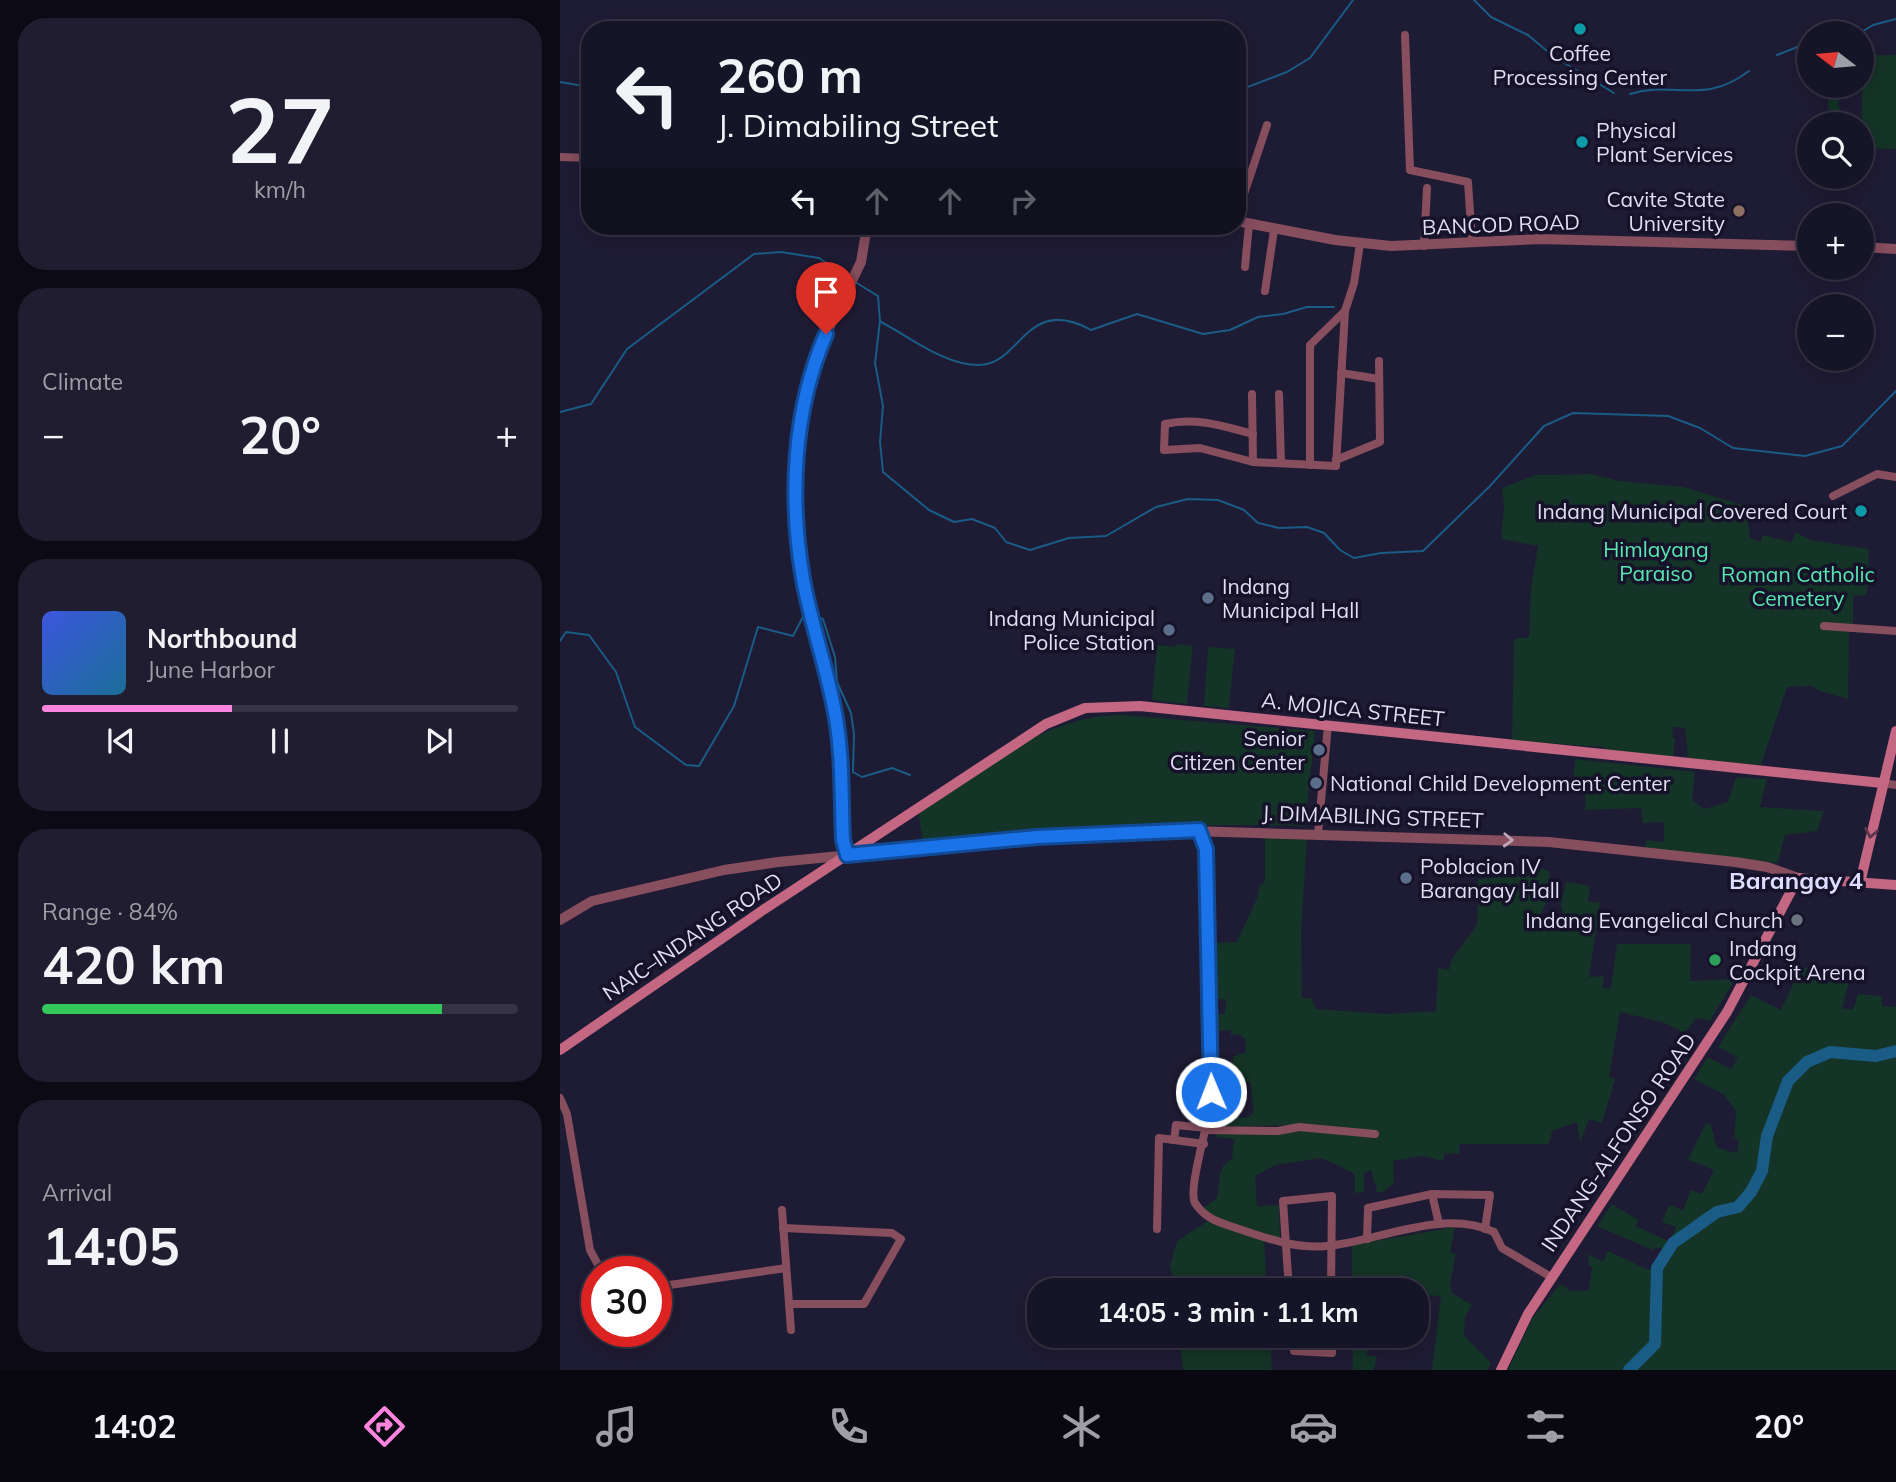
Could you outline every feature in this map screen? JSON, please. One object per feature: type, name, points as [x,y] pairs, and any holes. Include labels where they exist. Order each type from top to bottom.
[{"type":"main road","name":"A. MOJICA STREET","points":[[847,855],[1052,720],[1077,710],[1129,705],[1882,783]]},
{"type":"main road","points":[[1860,883],[1896,731]]},
{"type":"main road","name":"NAIC–INDANG ROAD","points":[[560,1049],[847,855]]},
{"type":"main road","name":"J. DIMABILING STREET","points":[[1798,878],[1896,885]]},
{"type":"main road","name":"INDANG-ALFONSO ROAD","points":[[1501,1370],[1523,1322],[1551,1277],[1705,1045],[1769,935],[1798,878]]},
{"type":"street","points":[[1405,35],[1410,170],[1468,182],[1472,242]]},
{"type":"street","points":[[1246,188],[1267,125]]},
{"type":"street","points":[[560,157],[581,158]]},
{"type":"street","points":[[1424,246],[1427,188]]},
{"type":"street","name":"BANCOD ROAD","points":[[1246,223],[1360,244],[1424,246],[1540,239],[1797,246]]},
{"type":"street","points":[[1245,267],[1249,224]]},
{"type":"street","points":[[1265,291],[1274,230]]},
{"type":"street","points":[[847,855],[843,840],[835,716],[803,579],[796,487],[798,436],[806,393],[819,349],[859,267],[866,247],[867,235]]},
{"type":"street","points":[[1253,434],[1199,420],[1180,421],[1166,424],[1164,450],[1200,448],[1253,462],[1336,466],[1345,311],[1354,284],[1360,244]]},
{"type":"street","points":[[1874,247],[1896,248]]},
{"type":"street","points":[[1310,465],[1310,345],[1345,311]]},
{"type":"street","points":[[1336,460],[1380,442],[1379,361]]},
{"type":"street","points":[[1341,373],[1379,379]]},
{"type":"street","points":[[1252,394],[1253,462]]},
{"type":"street","points":[[1279,394],[1280,463]]},
{"type":"street","points":[[1833,496],[1877,474],[1896,477]]},
{"type":"street","points":[[1824,626],[1896,631]]},
{"type":"street","points":[[1318,834],[1328,725]]},
{"type":"street","name":"A. MOJICA STREET","points":[[1882,783],[1896,785]]},
{"type":"street","points":[[1199,830],[1206,849],[1211,1092],[1204,1144],[1193,1190],[1199,1207],[1213,1220],[1285,1244],[1331,1246],[1439,1224],[1485,1229],[1496,1235],[1503,1248],[1551,1277]]},
{"type":"street","name":"J. DIMABILING STREET","points":[[560,920],[592,901],[737,868],[1037,837],[1199,830],[1561,844],[1735,862],[1767,867],[1798,878]]},
{"type":"street","points":[[560,1098],[568,1114],[590,1250],[593,1256]]},
{"type":"street","points":[[1174,1140],[1176,1125],[1278,1131],[1298,1127],[1375,1134]]},
{"type":"street","points":[[1157,1229],[1158,1154],[1162,1136],[1204,1144]]},
{"type":"street","points":[[1367,1239],[1368,1208],[1432,1194],[1490,1195],[1485,1229]]},
{"type":"street","points":[[1432,1194],[1439,1224]]},
{"type":"street","points":[[1288,1278],[1283,1200],[1332,1196],[1331,1278]]},
{"type":"street","points":[[782,1210],[792,1330]]},
{"type":"street","points":[[783,1228],[892,1233],[901,1240],[864,1304],[789,1304]]},
{"type":"street","points":[[672,1285],[786,1268]]},
{"type":"street","points":[[1294,1348],[1294,1351],[1332,1353],[1332,1348]]},
{"type":"green space","points":[[1874,55],[1896,55],[1896,149],[1874,148],[1874,112],[1862,112],[1862,98],[1874,98]]},
{"type":"green space","points":[[1828,98],[1839,98],[1842,112],[1830,112]]},
{"type":"green space","points":[[1591,474],[1619,481],[1684,487],[1746,506],[1750,538],[1761,542],[1762,535],[1792,542],[1795,532],[1810,540],[1869,549],[1867,595],[1853,596],[1853,624],[1825,623],[1849,630],[1848,699],[1819,691],[1813,686],[1787,687],[1761,765],[1688,759],[1685,728],[1673,727],[1673,757],[1605,752],[1604,747],[1512,741],[1514,639],[1529,637],[1531,588],[1538,546],[1501,539],[1504,504],[1502,488],[1536,475]]},
{"type":"green space","points":[[1176,644],[1193,646],[1187,704],[1152,700],[1157,645],[1175,647]]},
{"type":"green space","points":[[1208,647],[1235,649],[1229,708],[1204,706]]},
{"type":"green space","points":[[1123,715],[1315,731],[1305,826],[1114,828],[1019,834],[924,846],[918,812],[990,763],[1014,748],[1067,724],[1094,717]]},
{"type":"green space","points":[[1575,759],[1695,772],[1692,800],[1704,809],[1728,802],[1736,777],[1767,779],[1760,807],[1824,811],[1817,831],[1785,835],[1778,863],[1645,849],[1646,840],[1664,842],[1664,822],[1643,823],[1641,808],[1585,810],[1586,781],[1573,781]]},
{"type":"green space","points":[[1265,835],[1307,838],[1301,931],[1302,998],[1311,998],[1316,1009],[1387,1014],[1436,1011],[1438,968],[1449,970],[1452,959],[1477,925],[1478,879],[1536,875],[1539,868],[1549,871],[1552,889],[1539,918],[1543,927],[1564,918],[1561,904],[1566,882],[1590,886],[1588,901],[1600,903],[1589,977],[1604,976],[1602,989],[1611,987],[1617,944],[1691,944],[1690,981],[1735,979],[1710,1021],[1697,1018],[1684,1033],[1665,1023],[1620,1012],[1609,1077],[1615,1079],[1602,1123],[1589,1119],[1580,1143],[1577,1122],[1552,1131],[1549,1144],[1460,1144],[1459,1154],[1445,1153],[1443,1161],[1422,1156],[1393,1161],[1394,1183],[1383,1192],[1377,1192],[1371,1170],[1364,1173],[1364,1192],[1355,1193],[1355,1174],[1322,1158],[1275,1165],[1255,1176],[1257,1206],[1279,1205],[1280,1238],[1250,1230],[1220,1219],[1203,1208],[1217,1198],[1223,1166],[1232,1158],[1234,1139],[1216,1137],[1216,1133],[1307,1125],[1219,1127],[1213,1123],[1214,1118],[1249,1117],[1254,1112],[1250,1082],[1232,1082],[1233,1057],[1246,1052],[1245,1039],[1238,1034],[1231,1035],[1231,1030],[1212,1031],[1211,1014],[1225,1014],[1226,999],[1211,1000],[1210,943],[1237,942],[1260,885],[1265,881]]},
{"type":"green space","points":[[1792,966],[1851,973],[1842,1008],[1853,1010],[1858,994],[1881,996],[1882,1006],[1896,1007],[1896,1370],[1508,1370],[1532,1319],[1560,1284],[1571,1291],[1589,1290],[1592,1267],[1589,1266],[1588,1254],[1603,1262],[1608,1251],[1649,1270],[1665,1255],[1664,1249],[1654,1247],[1653,1250],[1597,1226],[1612,1204],[1638,1220],[1636,1226],[1670,1242],[1676,1227],[1662,1222],[1669,1205],[1683,1210],[1691,1190],[1702,1194],[1714,1170],[1688,1160],[1706,1123],[1711,1125],[1717,1148],[1737,1153],[1739,1141],[1734,1137],[1736,1111],[1723,1094],[1694,1079],[1708,1057],[1731,1069],[1738,1058],[1718,1047],[1751,995],[1781,1010],[1793,984]]},
{"type":"green space","points":[[1208,1221],[1264,1241],[1266,1278],[1173,1278],[1170,1266],[1177,1241]]},
{"type":"green space","points":[[1455,1227],[1450,1253],[1456,1254],[1450,1284],[1452,1293],[1472,1305],[1465,1317],[1464,1336],[1491,1363],[1488,1370],[1432,1370],[1441,1296],[1429,1295],[1429,1278],[1352,1278],[1352,1245]]},
{"type":"green space","points":[[1180,1348],[1271,1348],[1272,1370],[1183,1370]]},
{"type":"green space","points":[[1352,1348],[1368,1348],[1367,1356],[1377,1356],[1374,1370],[1353,1370]]},
{"type":"waterway","points":[[1246,88],[1287,72],[1310,58],[1353,0]]},
{"type":"waterway","points":[[1474,0],[1491,17],[1528,35],[1553,56],[1614,93]]},
{"type":"waterway","points":[[1874,25],[1896,19]]},
{"type":"waterway","points":[[1777,55],[1797,47]]},
{"type":"waterway","points":[[1630,94],[1661,89],[1703,90],[1733,81],[1749,71]]},
{"type":"waterway","points":[[560,82],[581,86]]},
{"type":"waterway","points":[[560,412],[591,404],[627,349],[754,254],[781,252],[819,258],[850,279]]},
{"type":"waterway","points":[[855,282],[878,296],[880,321],[875,363],[883,406],[880,442],[883,472],[929,510],[954,522],[972,519],[995,528],[1006,542],[1030,550],[1069,538],[1106,536],[1156,507],[1188,499],[1218,500],[1244,510],[1258,523],[1279,528],[1307,527],[1324,533],[1340,550],[1354,558],[1381,553],[1423,551],[1490,486],[1544,426],[1573,413],[1668,416],[1700,428],[1733,448],[1805,456],[1842,446],[1896,391]]},
{"type":"waterway","points":[[881,322],[940,355],[966,364],[979,365],[993,362],[1038,325],[1052,320],[1069,321],[1091,330],[1137,314],[1203,334],[1230,330],[1258,317],[1307,307],[1334,307]]},
{"type":"waterway","points":[[560,641],[566,632],[589,635],[616,672],[635,727],[686,765],[699,766],[734,706],[758,627],[793,636],[805,613]]},
{"type":"waterway","points":[[818,617],[823,619],[835,657],[837,682],[851,713],[854,734],[853,772],[862,777],[892,768],[910,775]]},
{"type":"waterway","points":[[1629,1370],[1655,1344],[1657,1268],[1673,1243],[1717,1212],[1738,1207],[1751,1192],[1762,1171],[1767,1136],[1788,1081],[1807,1062],[1830,1052],[1876,1056],[1896,1051]]},
{"type":"place","name":"Coffee Processing Center","points":[[1580,29]]},
{"type":"place","name":"Physical Plant Services","points":[[1582,142]]},
{"type":"place","name":"Cavite State University","points":[[1739,211]]},
{"type":"place","name":"Indang Municipal Covered Court","points":[[1861,511]]},
{"type":"place","name":"Indang Municipal Hall","points":[[1208,598]]},
{"type":"place","name":"Indang Municipal Police Station","points":[[1169,630]]},
{"type":"place","name":"Senior Citizen Center","points":[[1319,750]]},
{"type":"place","name":"National Child Development Center","points":[[1316,783]]},
{"type":"place","name":"Poblacion IV Barangay Hall","points":[[1406,878]]},
{"type":"place","name":"Indang Evangelical Church","points":[[1797,920]]},
{"type":"place","name":"Indang Cockpit Arena","points":[[1715,960]]},
{"type":"district","name":"Barangay 4","points":[[1796,880]]},
{"type":"route","points":[[826,334],[810,376],[802,409],[796,487],[803,579],[835,716],[843,840],[847,855],[1107,832],[1199,830],[1206,849],[1205,942],[1211,1092]]},
{"type":"park label","name":"Himlayang Paraiso","points":[[1656,561]]},
{"type":"park label","name":"Roman Catholic Cemetery","points":[[1798,586]]}]
